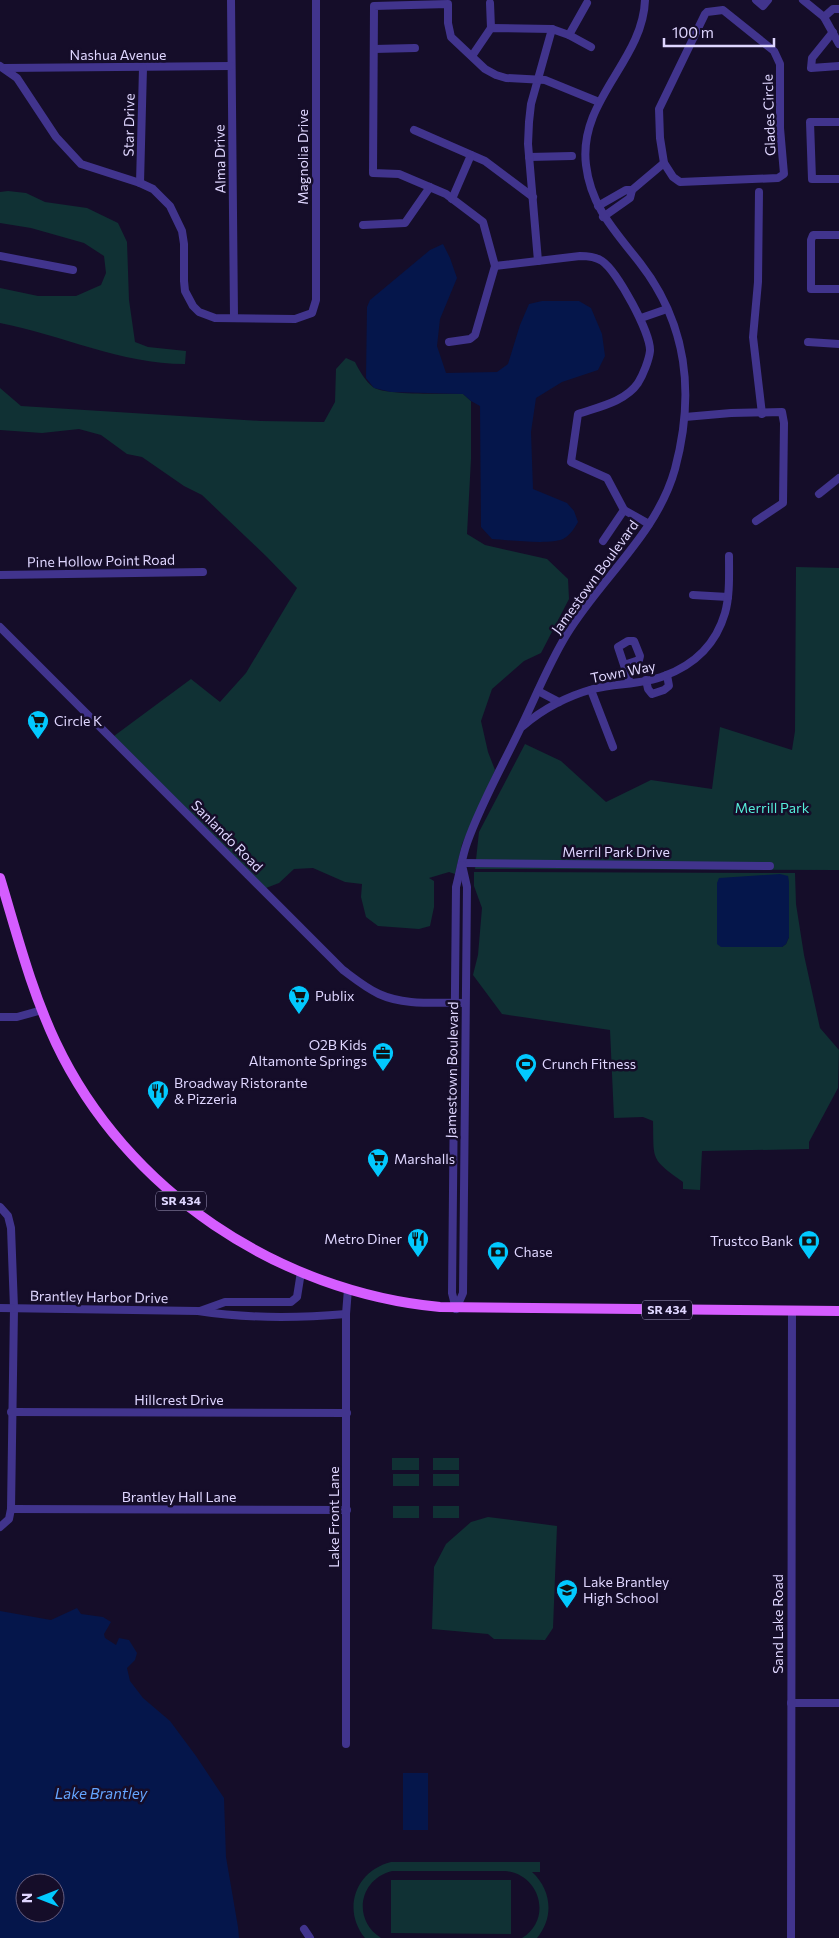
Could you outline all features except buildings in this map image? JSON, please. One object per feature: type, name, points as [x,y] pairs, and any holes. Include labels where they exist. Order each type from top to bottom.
[{"type":"main road","name":"SR 434","points":[[0,878],[28,972],[42,1010],[57,1045],[80,1085],[108,1126],[137,1160],[171,1192],[212,1224],[248,1247],[301,1272],[348,1289],[413,1304],[456,1309],[839,1310]]},
{"type":"street","name":"Alma Drive","points":[[231,0],[234,318]]},
{"type":"street","name":"Magnolia Drive","points":[[234,318],[295,319],[312,313],[316,300],[316,0]]},
{"type":"street","name":"Jamestown Boulevard","points":[[456,1309],[452,1292],[456,887],[466,846],[538,691],[567,634],[595,594],[643,535],[649,524],[674,472],[685,417],[687,386],[683,356],[667,309],[642,265],[603,216],[590,183],[586,162],[587,142],[598,102],[635,43],[642,23],[645,0]]},
{"type":"street","points":[[756,0],[763,6],[768,0]]},
{"type":"street","points":[[803,0],[824,17],[839,44]]},
{"type":"street","points":[[472,56],[491,28],[490,3]]},
{"type":"street","points":[[569,34],[587,3]]},
{"type":"street","points":[[449,342],[470,339],[475,334],[495,266],[483,222],[452,199],[430,187],[400,174],[373,173],[374,6],[448,4],[448,23],[452,37],[485,69],[506,78],[546,80],[598,102]]},
{"type":"street","points":[[824,17],[833,9],[839,9]]},
{"type":"street","name":"Glades Circle","points":[[723,10],[774,51],[780,64],[780,128],[784,174],[778,178],[680,182],[668,171],[664,162],[660,138],[659,109],[705,14],[707,12],[723,10]]},
{"type":"street","points":[[491,28],[552,29],[569,34],[591,47]]},
{"type":"street","points":[[538,261],[529,157],[529,122],[538,79],[552,29]]},
{"type":"street","points":[[833,32],[812,58],[811,68],[839,66]]},
{"type":"street","points":[[374,49],[415,48]]},
{"type":"street","name":"Nashua Avenue","points":[[2,67],[143,68],[231,66]]},
{"type":"street","points":[[2,67],[16,78],[56,137],[81,164],[140,183],[161,196],[177,218],[182,231],[184,244],[184,286],[188,300],[192,306],[206,316],[234,318]]},
{"type":"street","name":"Star Drive","points":[[140,183],[143,68]]},
{"type":"street","points":[[839,122],[810,122],[812,179],[839,179]]},
{"type":"street","points":[[414,130],[485,161],[533,197]]},
{"type":"street","points":[[452,199],[472,155]]},
{"type":"street","points":[[529,157],[572,156]]},
{"type":"street","points":[[603,216],[630,198],[632,190],[664,162]]},
{"type":"street","points":[[363,225],[405,223],[430,187]]},
{"type":"street","points":[[598,206],[626,190],[632,190]]},
{"type":"street","points":[[759,192],[758,282],[753,338],[762,414]]},
{"type":"street","points":[[839,235],[813,235],[811,240],[811,290],[839,289]]},
{"type":"street","points":[[0,256],[73,270]]},
{"type":"street","points":[[495,266],[590,256],[602,261],[641,318],[650,350],[637,384],[619,400],[578,414],[571,462],[607,478],[624,510],[649,524]]},
{"type":"street","points":[[641,318],[667,309]]},
{"type":"street","points":[[808,342],[839,344]]},
{"type":"street","points":[[685,417],[731,413],[762,414],[782,412],[784,423],[784,496],[782,503],[756,521]]},
{"type":"street","points":[[819,494],[839,478]]},
{"type":"street","points":[[603,542],[624,510]]},
{"type":"street","name":"Town Way","points":[[520,729],[533,717],[559,702],[592,690],[667,674],[683,667],[704,652],[718,633],[726,612],[729,556]]},
{"type":"street","name":"Pine Hollow Point Road","points":[[0,575],[203,572]]},
{"type":"street","points":[[693,595],[728,597]]},
{"type":"street","name":"Sanlando Road","points":[[0,627],[343,970],[362,985],[381,995],[402,1001],[465,1003]]},
{"type":"street","points":[[624,665],[637,662],[640,656],[634,641],[628,641],[618,647],[624,665],[630,683]]},
{"type":"street","points":[[646,680],[649,692],[652,694],[669,686],[667,674]]},
{"type":"street","points":[[592,690],[613,747]]},
{"type":"street","points":[[538,691],[559,702]]},
{"type":"street","name":"Jamestown Boulevard","points":[[456,1309],[462,1293],[468,887],[462,864]]},
{"type":"street","name":"Merril Park Drive","points":[[462,864],[770,866]]},
{"type":"street","points":[[0,1017],[18,1017],[42,1010]]},
{"type":"street","points":[[0,1207],[8,1216],[11,1228],[14,1308],[11,1509],[9,1518],[0,1527]]},
{"type":"street","name":"Brantley Harbor Drive","points":[[198,1311],[225,1302],[291,1302],[297,1297],[301,1272]]},
{"type":"street","name":"Lake Front Lane","points":[[346,1744],[346,1314],[348,1289]]},
{"type":"street","name":"Brantley Harbor Drive","points":[[0,1308],[198,1311],[218,1314],[319,1316],[346,1314]]},
{"type":"street","name":"Sand Lake Road","points":[[791,1938],[792,1310]]},
{"type":"street","name":"Hillcrest Drive","points":[[11,1412],[347,1413]]},
{"type":"street","name":"Brantley Hall Lane","points":[[11,1509],[347,1510]]},
{"type":"street","points":[[791,1703],[839,1703]]},
{"type":"street","points":[[304,1929],[310,1938]]},
{"type":"green space","points":[[0,192],[26,193],[45,202],[87,208],[118,223],[127,242],[129,300],[135,342],[148,347],[186,351],[185,364],[161,363],[115,354],[0,323],[0,288],[38,296],[76,296],[101,285],[106,273],[104,256],[84,243],[31,228],[0,223]]},
{"type":"green space","points":[[346,358],[355,362],[367,382],[380,390],[402,393],[463,394],[471,401],[471,459],[467,534],[485,545],[547,559],[568,579],[569,599],[541,653],[524,661],[492,689],[481,721],[488,752],[495,770],[462,844],[455,874],[449,872],[429,878],[434,881],[434,907],[430,926],[419,929],[378,926],[366,917],[361,897],[362,884],[345,882],[313,868],[294,869],[279,883],[266,888],[114,736],[191,679],[220,702],[246,673],[297,588],[202,495],[184,486],[142,457],[127,454],[101,435],[79,429],[42,433],[0,430],[0,388],[21,406],[261,421],[324,422],[335,402],[336,369]]},
{"type":"green space","name":"Merrill Park","points":[[796,567],[839,568],[839,870],[475,869],[479,832],[525,744],[561,761],[606,802],[651,780],[712,789],[720,727],[792,750],[795,731]]},
{"type":"green space","points":[[474,872],[795,873],[796,904],[804,955],[820,1028],[839,1050],[838,1088],[809,1142],[809,1149],[702,1151],[700,1190],[683,1189],[683,1182],[659,1163],[656,1157],[653,1144],[653,1121],[643,1117],[614,1118],[610,1030],[502,1014],[473,975],[478,955],[482,908],[474,886]],"holes":[[[788,876],[789,937],[786,944],[782,947],[721,947],[717,883]]]},
{"type":"green space","points":[[392,1458],[419,1458],[419,1470],[392,1470]]},
{"type":"green space","points":[[433,1458],[459,1458],[459,1470],[433,1470]]},
{"type":"green space","points":[[393,1474],[419,1474],[419,1486],[393,1486]]},
{"type":"green space","points":[[433,1474],[459,1474],[459,1486],[433,1486]]},
{"type":"green space","points":[[393,1506],[419,1506],[419,1518],[393,1518]]},
{"type":"green space","points":[[433,1506],[459,1506],[459,1518],[433,1518]]},
{"type":"green space","points":[[488,1517],[557,1526],[553,1628],[545,1640],[494,1639],[488,1634],[432,1629],[434,1567],[446,1544],[471,1522]]},
{"type":"green space","points":[[391,1862],[540,1862],[540,1872],[532,1872],[544,1887],[547,1896],[548,1913],[546,1922],[537,1938],[522,1938],[532,1930],[537,1920],[539,1909],[538,1898],[534,1889],[527,1880],[517,1874],[505,1871],[392,1871],[381,1875],[372,1882],[366,1891],[363,1911],[366,1921],[381,1938],[365,1938],[354,1916],[356,1893],[361,1883],[369,1874]]},
{"type":"green space","points":[[391,1880],[511,1880],[511,1934],[391,1933]]},
{"type":"water","points":[[443,244],[457,278],[440,319],[437,346],[446,373],[497,372],[508,364],[520,325],[529,304],[542,301],[579,301],[591,308],[602,334],[605,356],[598,370],[562,382],[536,398],[531,432],[533,489],[567,503],[574,511],[578,522],[572,532],[563,539],[539,542],[492,539],[481,527],[480,406],[463,394],[391,392],[374,388],[366,378],[367,307],[370,300],[430,250]]},
{"type":"water","points":[[780,874],[788,876],[789,882],[789,937],[786,944],[782,947],[721,947],[717,944],[717,883],[719,878]]},
{"type":"water","name":"Lake Brantley","points":[[77,1608],[81,1614],[103,1617],[111,1622],[104,1634],[105,1638],[116,1645],[119,1638],[129,1640],[137,1653],[135,1660],[127,1668],[130,1681],[143,1698],[170,1721],[224,1798],[226,1857],[239,1938],[0,1938],[0,1611],[51,1620]]},
{"type":"water","points":[[403,1773],[428,1773],[428,1830],[403,1830]]},
{"type":"place","name":"Circle K","points":[[38,740]]},
{"type":"place","name":"Publix","points":[[299,1015]]},
{"type":"place","name":"O2B Kids Altamonte Springs","points":[[383,1072]]},
{"type":"place","name":"Crunch Fitness","points":[[526,1083]]},
{"type":"place","name":"Broadway Ristorante & Pizzeria","points":[[158,1110]]},
{"type":"place","name":"Marshalls","points":[[378,1178]]},
{"type":"place","name":"Metro Diner","points":[[418,1258]]},
{"type":"place","name":"Trustco Bank","points":[[809,1260]]},
{"type":"place","name":"Chase","points":[[498,1271]]},
{"type":"place","name":"Lake Brantley High School","points":[[567,1609]]}]
